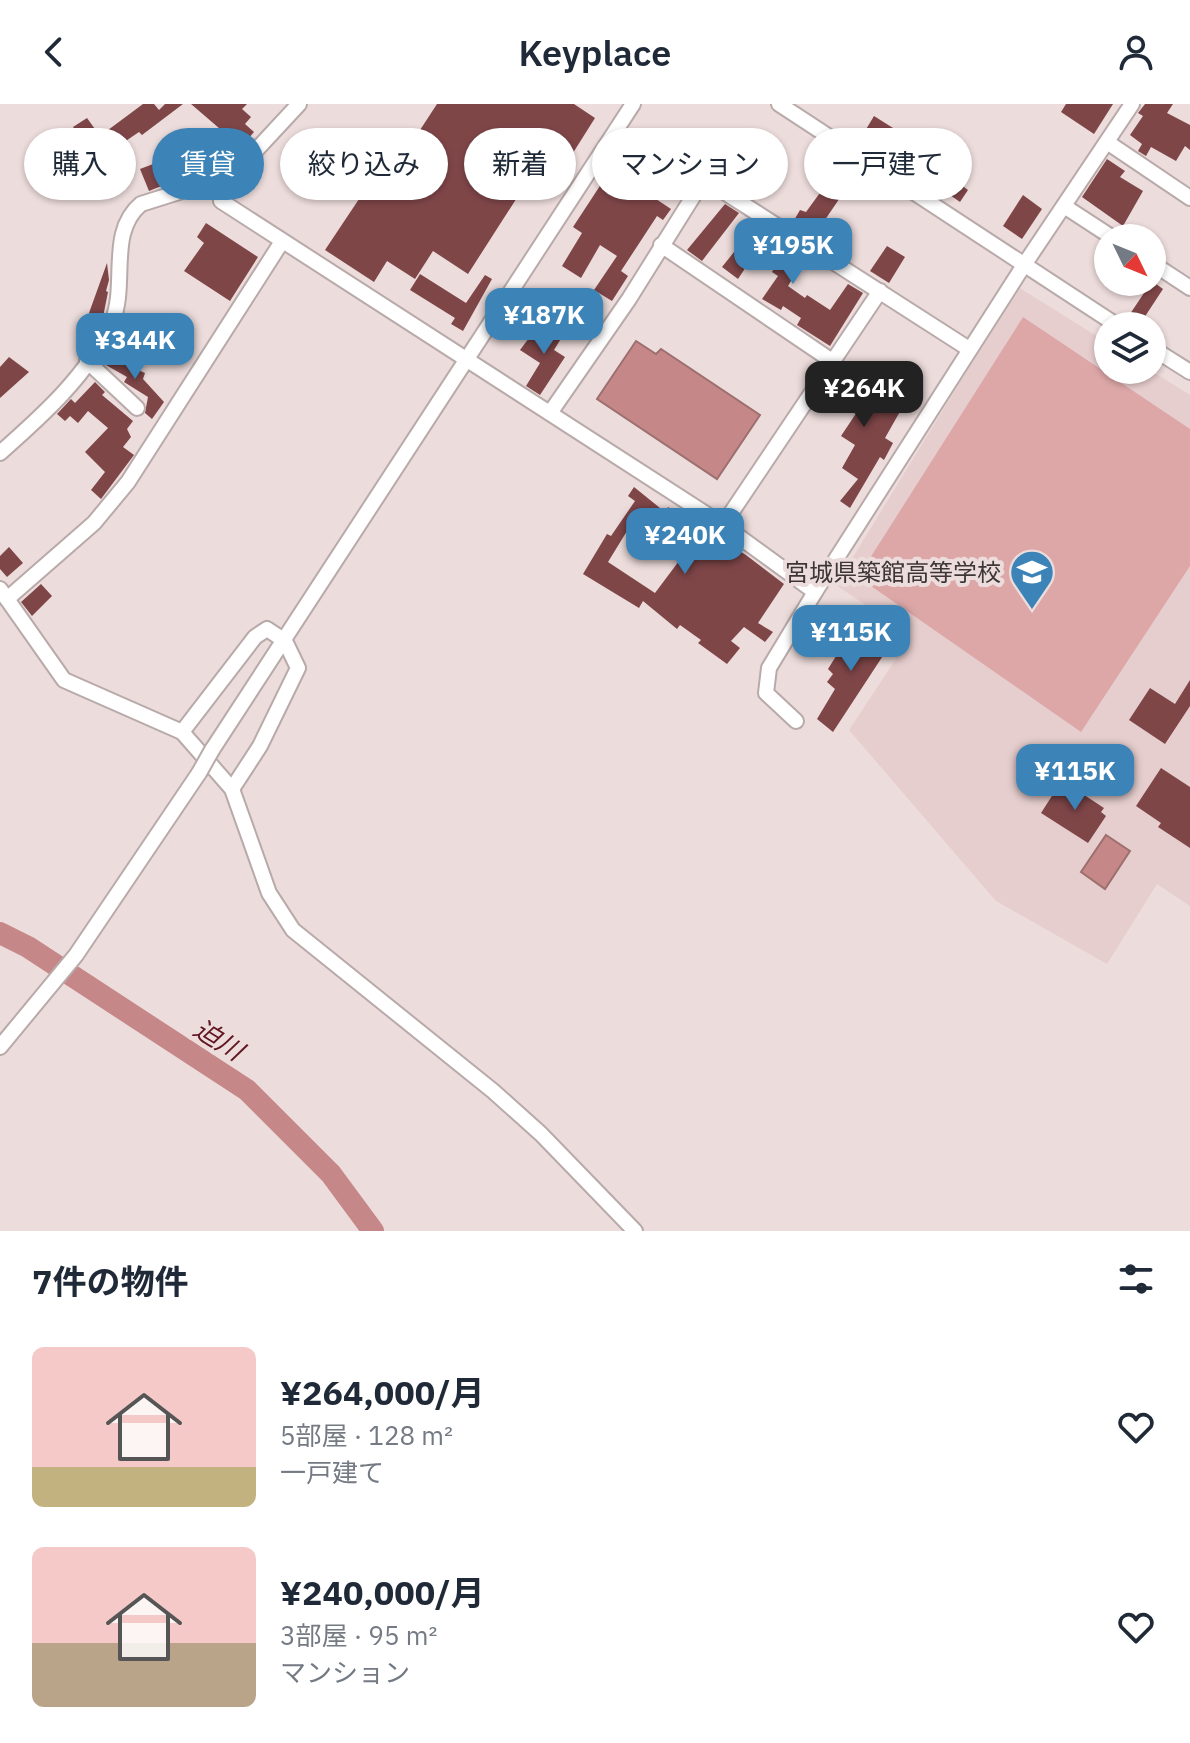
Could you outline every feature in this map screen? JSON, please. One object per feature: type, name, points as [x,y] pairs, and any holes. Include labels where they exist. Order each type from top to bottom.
[{"type":"street","points":[[264,142],[299,104]]},
{"type":"street","points":[[0,1047],[76,955],[173,812],[633,104]]},
{"type":"street","points":[[779,104],[1096,312]]},
{"type":"street","points":[[796,721],[766,693],[769,668],[969,349],[1132,104]]},
{"type":"street","points":[[1107,142],[1190,198]]},
{"type":"street","points":[[550,413],[629,299],[704,179],[969,349]]},
{"type":"street","points":[[0,453],[60,397],[113,320],[124,227],[131,212],[154,200]]},
{"type":"street","points":[[221,200],[281,243],[469,359],[723,525],[815,592]]},
{"type":"street","points":[[1064,206],[1094,226]]},
{"type":"street","points":[[281,243],[128,482],[94,523],[4,594],[64,680],[182,732],[232,789],[269,893],[293,930],[493,1091],[541,1134],[635,1231]]},
{"type":"street","points":[[661,245],[832,361]]},
{"type":"street","points":[[1166,272],[1190,288]]},
{"type":"street","points":[[723,525],[880,291]]},
{"type":"street","points":[[1166,357],[1190,372]]},
{"type":"street","points":[[87,361],[137,408]]},
{"type":"street","points":[[182,732],[261,631],[273,631],[285,641],[298,668],[260,746],[232,789]]},
{"type":"shaded area","name":"宮城県築館高等学校","points":[[1018,287],[1094,334],[1094,384],[1166,384],[1166,380],[1190,395],[1190,906],[1157,884],[1107,964],[996,901],[849,730],[911,636],[836,585]]},
{"type":"shaded area","points":[[1023,317],[1094,365],[1094,384],[1123,384],[1190,429],[1190,566],[1081,732],[858,577]]},
{"type":"shaded area","points":[[636,341],[656,354],[661,349],[760,415],[717,479],[597,399]]},
{"type":"shaded area","points":[[1106,835],[1130,851],[1105,889],[1081,872]]},
{"type":"building","points":[[143,104],[154,104],[159,110],[165,104],[183,104],[142,135],[139,132],[136,134],[136,128],[111,128]]},
{"type":"building","points":[[191,104],[247,104],[242,109],[251,117],[245,124],[250,128],[219,128]]},
{"type":"building","points":[[437,104],[574,104],[595,118],[576,148],[576,128],[464,128],[464,200],[516,200],[468,274],[433,251],[415,279],[387,261],[374,282],[325,250],[358,200],[448,200],[448,128],[421,128]]},
{"type":"building","points":[[1066,104],[1113,104],[1094,134],[1061,112]]},
{"type":"building","points":[[1145,104],[1173,104],[1167,113],[1190,125],[1190,150],[1185,146],[1176,161],[1151,147],[1146,156],[1138,151],[1142,144],[1130,135],[1143,116],[1138,113]]},
{"type":"building","points":[[874,116],[893,128],[867,128]]},
{"type":"building","points":[[87,118],[94,128],[74,128],[73,127]]},
{"type":"building","points":[[1107,159],[1125,171],[1120,177],[1143,191],[1124,224],[1082,197]]},
{"type":"building","points":[[152,164],[152,190],[149,191],[140,169]]},
{"type":"building","points":[[1023,195],[1042,209],[1022,239],[1003,226]]},
{"type":"building","points":[[592,198],[658,200],[671,209],[663,220],[657,216],[621,271],[628,276],[612,301],[594,290],[617,256],[600,245],[581,278],[562,266],[582,233],[573,227]]},
{"type":"building","points":[[815,200],[838,200],[814,236],[793,222],[800,210],[806,212]]},
{"type":"building","points":[[725,204],[739,213],[702,261],[687,250]]},
{"type":"building","points":[[206,223],[258,257],[230,301],[184,271],[204,243],[197,237]]},
{"type":"building","points":[[754,227],[806,256],[788,286],[805,298],[807,295],[830,310],[848,284],[863,293],[830,346],[797,325],[801,318],[783,306],[781,310],[762,299],[778,276],[772,272],[776,265],[756,252],[738,279],[722,267]]},
{"type":"building","points":[[887,246],[905,257],[889,283],[870,271]]},
{"type":"building","points":[[107,263],[109,280],[103,317],[89,313]]},
{"type":"building","points":[[420,274],[466,303],[485,275],[492,279],[463,331],[451,324],[455,318],[410,290]]},
{"type":"building","points":[[1142,296],[1158,296],[1148,312],[1131,312]]},
{"type":"building","points":[[549,322],[565,332],[554,350],[565,357],[540,395],[526,386],[540,363],[520,350],[535,330],[541,334]]},
{"type":"building","points":[[116,348],[132,356],[127,365],[145,373],[143,379],[164,402],[152,419],[145,413],[148,397],[124,382],[127,377],[106,365]]},
{"type":"building","points":[[9,357],[29,372],[0,398],[0,367]]},
{"type":"building","points":[[841,367],[902,408],[885,438],[893,443],[884,460],[880,457],[850,508],[840,501],[858,479],[842,468],[855,445],[841,436],[863,403],[839,387],[830,401],[822,396]]},
{"type":"building","points":[[95,382],[105,392],[102,395],[133,421],[127,429],[131,437],[123,447],[134,455],[101,499],[91,490],[105,472],[85,452],[108,428],[88,411],[78,423],[70,416],[65,421],[57,414],[71,399],[75,403]]},
{"type":"building","points":[[634,487],[665,512],[668,507],[746,555],[784,584],[758,623],[773,632],[765,642],[744,627],[731,641],[740,648],[727,664],[698,643],[701,640],[680,625],[677,629],[643,601],[639,608],[583,574],[607,534],[611,536],[635,501],[628,496]],"holes":[[[638,527],[682,557],[655,593],[608,562],[627,531],[633,535]]]},
{"type":"building","points":[[9,547],[23,563],[7,577],[0,569],[0,556]]},
{"type":"building","points":[[41,584],[52,596],[32,616],[21,602]]},
{"type":"building","points":[[856,624],[890,645],[833,732],[817,719],[835,689],[827,682],[833,674],[828,669]]},
{"type":"building","points":[[1190,680],[1190,706],[1165,744],[1129,720],[1150,688],[1175,704]]},
{"type":"building","points":[[1161,768],[1190,787],[1190,848],[1158,827],[1161,823],[1136,806]]},
{"type":"building","points":[[1059,785],[1066,790],[1069,785],[1104,808],[1101,812],[1106,816],[1088,843],[1041,813]]},
{"type":"waterway","name":"迫川","points":[[0,933],[28,947],[247,1090],[331,1174],[373,1231]]},
{"type":"place","name":"宮城県築館高等学校","points":[[1032,611]]}]
